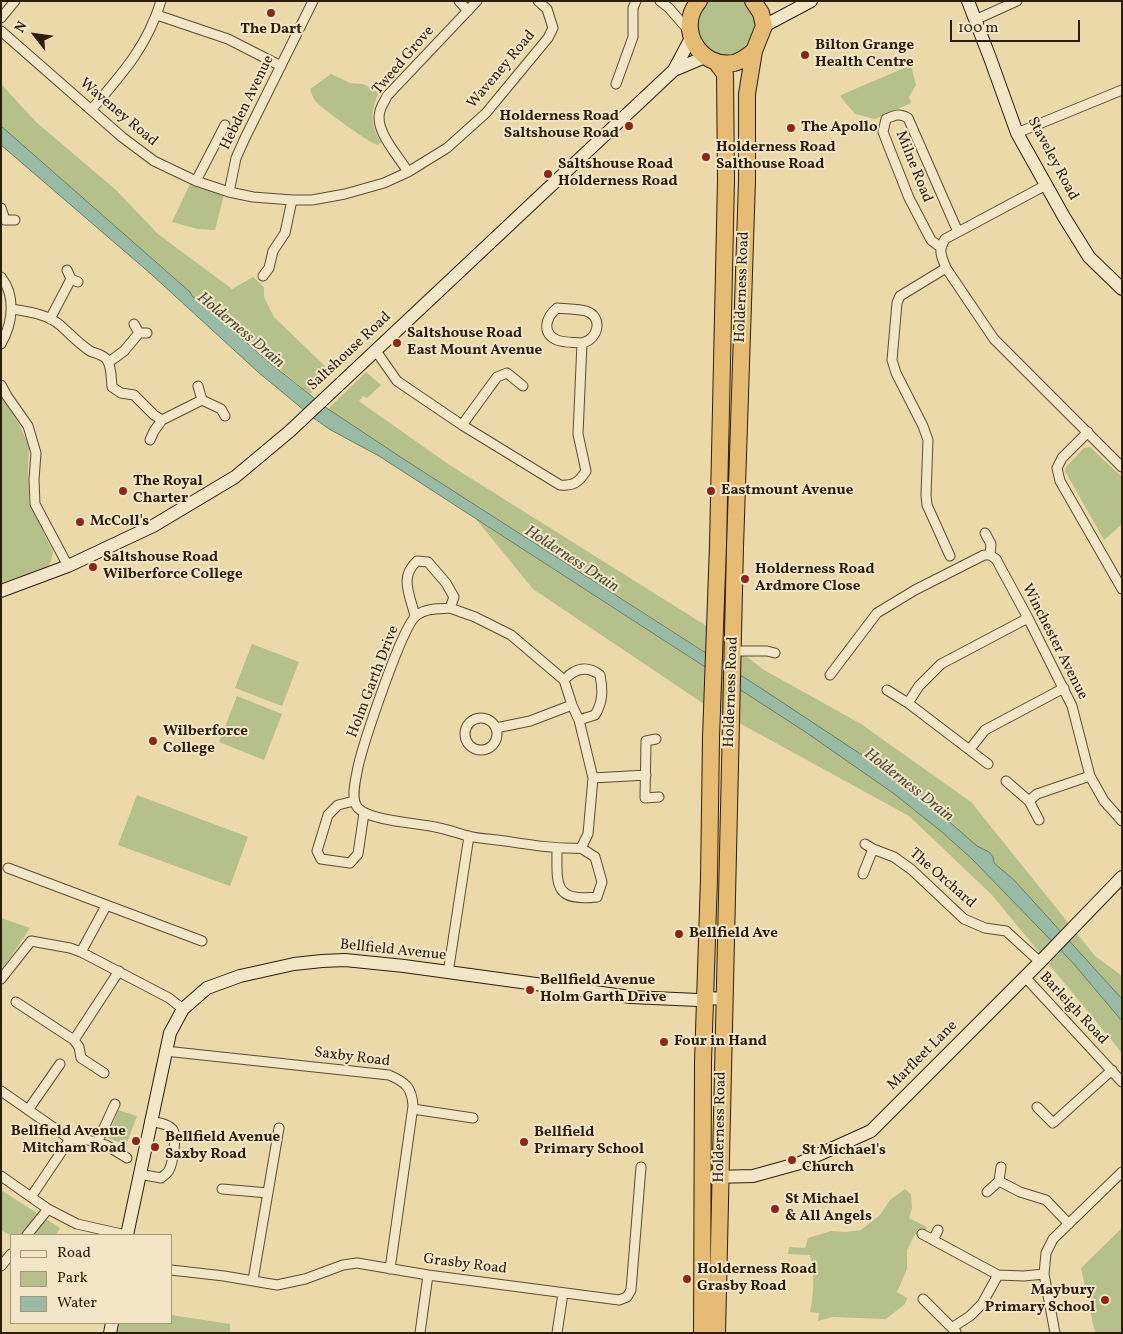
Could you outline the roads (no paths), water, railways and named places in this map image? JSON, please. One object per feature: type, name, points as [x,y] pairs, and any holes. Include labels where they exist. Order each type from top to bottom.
[{"type":"highway","points":[[756,2],[764,26]]},
{"type":"highway","points":[[690,34],[696,6]]},
{"type":"highway","name":"Holderness Road","points":[[717,1333],[747,94],[754,52],[764,26]]},
{"type":"highway","name":"Holderness Road","points":[[690,34],[696,48],[725,74],[726,180],[709,878],[704,999],[702,1333]]},
{"type":"highway","points":[[711,60],[733,63],[742,60],[754,52]]},
{"type":"street","points":[[1,18],[15,1]]},
{"type":"street","points":[[91,110],[132,61],[148,37],[161,1]]},
{"type":"street","name":"Hebden Avenue","points":[[229,192],[236,158],[313,1]]},
{"type":"street","points":[[459,1],[468,11]]},
{"type":"street","name":"Tweed Grove","points":[[408,172],[384,136],[379,121],[380,110],[387,96],[477,1]]},
{"type":"street","name":"Waveney Road","points":[[1,31],[122,137],[154,161],[196,181],[229,192],[253,197],[312,200],[345,194],[384,183],[408,172],[447,148],[486,113],[548,38],[553,28],[547,9],[538,1]]},
{"type":"street","points":[[620,79],[632,37],[632,8],[636,1]]},
{"type":"street","points":[[660,1],[669,8],[690,34]]},
{"type":"street","points":[[764,26],[811,1]]},
{"type":"street","name":"Staveley Road","points":[[968,1],[1017,133],[1089,257],[1122,289]]},
{"type":"street","points":[[975,20],[1017,1]]},
{"type":"street","points":[[669,8],[681,10],[696,6]]},
{"type":"street","points":[[157,15],[228,39],[281,66]]},
{"type":"street","name":"Saltshouse Road","points":[[1,591],[68,566],[153,526],[235,477],[290,430],[376,351],[674,70],[690,34]]},
{"type":"street","name":"Saltshouse Road","points":[[674,70],[711,60]]},
{"type":"street","points":[[1017,133],[1122,90]]},
{"type":"street","name":"Milne Road","points":[[958,232],[908,118],[896,114],[886,120],[883,132],[909,198],[931,240],[940,247],[940,255],[946,268],[994,339],[1122,467]]},
{"type":"street","points":[[196,181],[225,125]]},
{"type":"street","points":[[940,247],[945,239],[1046,185]]},
{"type":"street","points":[[263,276],[269,268],[273,250],[285,233],[292,200]]},
{"type":"street","points":[[1,208],[7,221]]},
{"type":"street","points":[[946,268],[900,296],[897,303],[892,360],[896,374],[923,426],[928,440],[927,506],[950,556]]},
{"type":"street","points":[[1,276],[7,285],[12,309],[1,344]]},
{"type":"street","points":[[50,319],[72,277]]},
{"type":"street","points":[[557,308],[586,312],[594,317],[597,324],[596,335],[589,342],[582,343],[558,340],[549,335],[546,329],[546,322],[550,313],[557,308]]},
{"type":"street","points":[[12,309],[39,314],[50,319],[60,325],[70,336],[90,351],[104,357],[109,362],[112,387],[121,393],[134,395],[154,415],[162,420]]},
{"type":"street","points":[[109,362],[143,333],[134,324]]},
{"type":"street","points":[[376,351],[397,381],[560,485],[571,486],[580,481],[586,471],[578,434],[582,343]]},
{"type":"street","points":[[462,424],[497,377],[507,373],[523,386]]},
{"type":"street","points":[[1,385],[28,426],[36,453],[35,504],[68,566]]},
{"type":"street","points":[[198,386],[202,400],[222,409],[225,416]]},
{"type":"street","points":[[150,440],[162,420],[202,400]]},
{"type":"street","points":[[1088,432],[1062,458],[1056,468],[1060,481],[1122,589]]},
{"type":"street","name":"Winchester Avenue","points":[[986,533],[991,544],[990,554],[996,559],[1028,618],[1072,706],[1090,776],[1104,801],[1122,821]]},
{"type":"street","points":[[830,675],[836,660],[877,613],[957,567],[984,554],[990,554]]},
{"type":"street","points":[[416,616],[406,577],[410,567],[417,561],[428,562],[446,583],[454,597],[450,608]]},
{"type":"street","name":"Holm Garth Drive","points":[[354,801],[358,766],[381,696],[402,640],[416,616],[429,610],[450,608],[475,616],[511,635],[564,680]]},
{"type":"street","points":[[908,703],[919,686],[941,664],[1028,618]]},
{"type":"street","points":[[733,656],[767,651],[775,653]]},
{"type":"street","points":[[579,720],[595,716],[600,707],[603,689],[600,675],[593,670],[583,669],[571,672],[564,680],[579,720],[592,778],[588,834],[581,848]]},
{"type":"street","points":[[970,749],[985,730],[1064,688]]},
{"type":"street","points":[[887,690],[908,703],[988,764]]},
{"type":"street","points":[[496,728],[530,721],[572,705]]},
{"type":"street","points":[[656,738],[646,742],[645,798],[659,797]]},
{"type":"street","points":[[592,778],[646,775]]},
{"type":"street","points":[[1029,801],[1037,794],[1090,776]]},
{"type":"street","points":[[1006,781],[1029,801],[1039,820]]},
{"type":"street","points":[[364,813],[358,854],[354,859],[350,863],[321,859],[317,851],[328,815],[338,805],[354,801],[357,807],[364,813],[400,822],[434,826],[469,836],[557,849],[581,848],[595,858],[602,882],[598,897],[580,899],[566,894],[557,883],[557,849]]},
{"type":"street","points":[[448,973],[469,836]]},
{"type":"street","name":"The Orchard","points":[[863,874],[869,846],[894,857],[912,870],[964,919],[985,928],[1006,931],[1044,958]]},
{"type":"street","points":[[8,868],[202,941]]},
{"type":"street","name":"Marfleet Lane","points":[[703,1177],[753,1176],[800,1162],[871,1131],[1073,929],[1122,877]]},
{"type":"street","points":[[81,952],[106,906]]},
{"type":"street","points":[[1,979],[31,942],[70,948],[119,971],[170,998],[184,1008]]},
{"type":"street","name":"Bellfield Avenue","points":[[126,1234],[170,1033],[184,1008],[207,988],[222,982],[294,964],[345,960],[631,997],[698,1000],[709,998],[724,999]]},
{"type":"street","points":[[74,1040],[119,971]]},
{"type":"street","name":"Barleigh Road","points":[[1025,977],[1122,1082]]},
{"type":"street","points":[[16,1002],[74,1040],[79,1047],[81,1058],[104,1073]]},
{"type":"street","name":"Saxby Road","points":[[165,1051],[389,1075],[403,1081],[412,1095],[413,1108],[390,1269]]},
{"type":"street","points":[[28,1110],[60,1064]]},
{"type":"street","points":[[1037,1107],[1053,1123],[1112,1070]]},
{"type":"street","points":[[1,1091],[70,1139],[106,1145],[127,1158]]},
{"type":"street","points":[[97,1143],[114,1104]]},
{"type":"street","points":[[413,1108],[473,1118]]},
{"type":"street","points":[[140,1174],[160,1178],[169,1170],[175,1135],[168,1125],[152,1115]]},
{"type":"street","points":[[253,1280],[279,1128]]},
{"type":"street","points":[[31,1196],[70,1139]]},
{"type":"street","name":"Grasby Road","points":[[172,1270],[253,1280],[277,1285],[304,1279],[343,1265],[357,1263],[619,1300],[628,1297],[631,1290],[642,1167]]},
{"type":"street","points":[[987,1192],[999,1181],[1001,1167]]},
{"type":"street","points":[[1055,1333],[1044,1274],[1046,1253],[1053,1239],[1122,1172]]},
{"type":"street","points":[[1,1176],[48,1209],[77,1224],[122,1234]]},
{"type":"street","points":[[999,1181],[1020,1192],[1046,1200],[1069,1224]]},
{"type":"street","points":[[222,1189],[268,1193]]},
{"type":"street","points":[[28,1234],[48,1209]]},
{"type":"street","points":[[933,1240],[938,1230]]},
{"type":"street","points":[[922,1234],[998,1275],[1024,1276],[1044,1274]]},
{"type":"street","points":[[1,1266],[10,1255]]},
{"type":"street","points":[[420,1333],[428,1274]]},
{"type":"street","points":[[923,1299],[955,1330],[982,1304],[998,1275]]},
{"type":"street","points":[[557,1333],[563,1293]]},
{"type":"water","points":[[1,126],[190,292],[192,296],[221,318],[270,363],[328,409],[862,755],[930,805],[977,846],[989,852],[993,857],[994,863],[1014,880],[1122,999],[1122,1021],[1073,963],[972,859],[942,832],[893,793],[804,731],[379,456],[329,429],[311,416],[258,372],[151,274],[1,145]]},
{"type":"place","name":"The Dart","points":[[271,13]]},
{"type":"place","name":"Bilton Grange Health Centre","points":[[805,55]]},
{"type":"place","name":"Holderness Road Saltshouse Road","points":[[629,126]]},
{"type":"place","name":"The Apollo","points":[[791,128]]},
{"type":"place","name":"Holderness Road Salthouse Road","points":[[706,157]]},
{"type":"place","name":"Saltshouse Road Holderness Road","points":[[548,174]]},
{"type":"place","name":"Saltshouse Road East Mount Avenue","points":[[397,343]]},
{"type":"place","name":"The Royal Charter","points":[[123,491]]},
{"type":"place","name":"Eastmount Avenue","points":[[711,491]]},
{"type":"place","name":"McColl's","points":[[80,522]]},
{"type":"place","name":"Saltshouse Road Wilberforce College","points":[[93,567]]},
{"type":"place","name":"Holderness Road Ardmore Close","points":[[745,579]]},
{"type":"place","name":"Wilberforce College","points":[[153,741]]},
{"type":"place","name":"Bellfield Ave","points":[[679,934]]},
{"type":"place","name":"Bellfield Avenue Holm Garth Drive","points":[[530,990]]},
{"type":"place","name":"Four in Hand","points":[[664,1042]]},
{"type":"place","name":"Bellfield Avenue Mitcham Road","points":[[136,1141]]},
{"type":"place","name":"Bellfield Primary School","points":[[524,1142]]},
{"type":"place","name":"Bellfield Avenue Saxby Road","points":[[155,1147]]},
{"type":"place","name":"St Michael's Church","points":[[792,1160]]},
{"type":"place","name":"St Michael & All Angels","points":[[775,1209]]},
{"type":"place","name":"Holderness Road Grasby Road","points":[[687,1279]]},
{"type":"place","name":"Maybury Primary School","points":[[1105,1300]]},
{"type":"water label","name":"Holderness Drain","points":[[240,331]]},
{"type":"water label","name":"Holderness Drain","points":[[571,560]]},
{"type":"water label","name":"Holderness Drain","points":[[908,786]]}]
